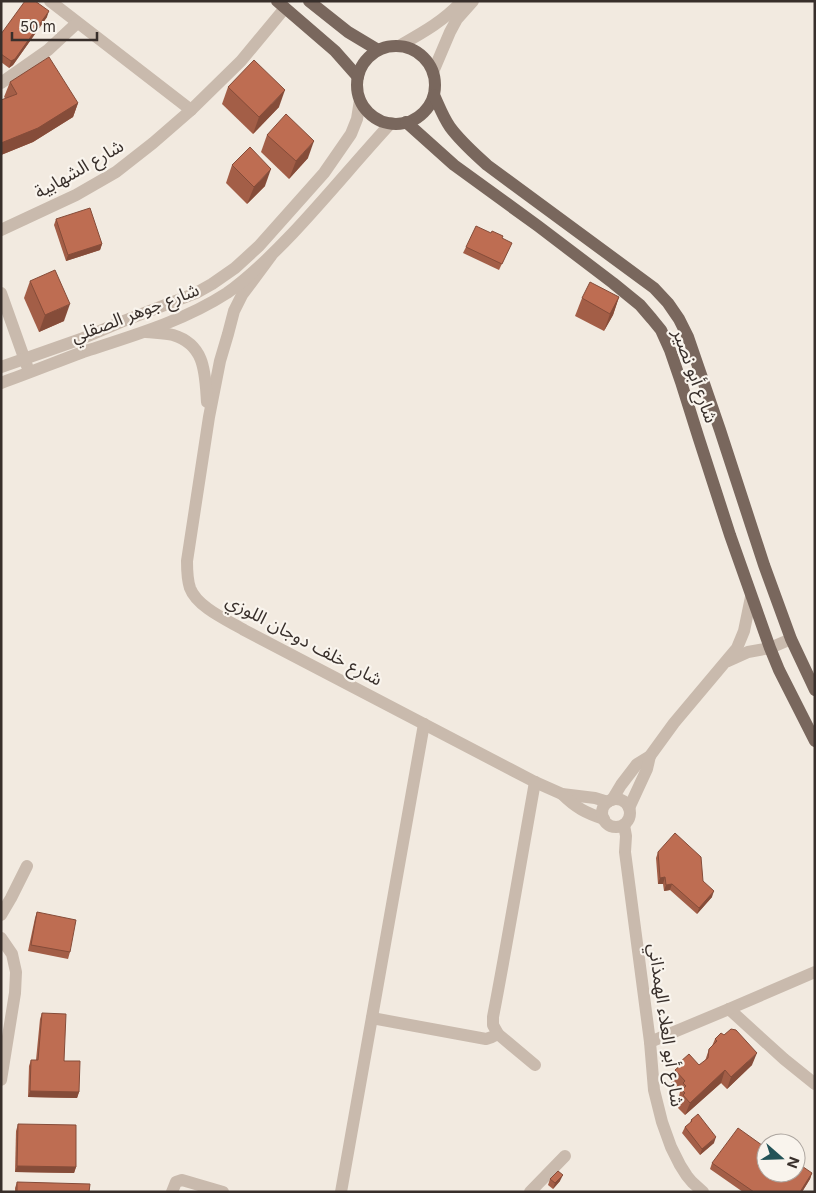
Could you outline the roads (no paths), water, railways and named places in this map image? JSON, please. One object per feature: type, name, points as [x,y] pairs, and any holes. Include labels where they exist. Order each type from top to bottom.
[{"type":"main road","points":[[309,1],[348,32],[378,50]]},
{"type":"main road","points":[[282,5],[335,51],[358,77]]},
{"type":"main road","points":[[390,46],[399,46],[416,51],[426,60],[433,72],[435,83],[434,95],[430,104],[415,118],[406,122],[390,123],[378,119],[368,111],[360,100],[357,89],[358,77],[362,66],[378,50],[390,46]]},
{"type":"main road","name":"شارع أبو نصير","points":[[434,95],[450,127],[466,146],[487,165],[654,288],[679,319],[695,356],[764,565],[791,639],[815,690]]},
{"type":"main road","name":"شارع أبو نصير","points":[[406,122],[454,165],[538,226],[640,305],[666,340],[751,597],[779,670],[815,741]]},
{"type":"street","points":[[50,1],[191,110]]},
{"type":"street","points":[[399,46],[443,20],[462,1]]},
{"type":"street","points":[[433,72],[457,19],[472,1]]},
{"type":"street","name":"شارع الشهابية","points":[[1,230],[76,195],[116,172],[154,144],[241,61],[282,5]]},
{"type":"street","points":[[1,84],[48,50],[77,23]]},
{"type":"street","name":"شارع جوهر الصقلي","points":[[1,367],[81,339],[196,294],[235,268],[259,246],[324,173],[351,134],[358,119],[360,100]]},
{"type":"street","name":"شارع جوهر الصقلي","points":[[1,383],[144,332],[183,316],[218,298],[239,284],[271,256],[320,206],[390,123]]},
{"type":"street","name":"شارع خلف دوجان اللوزي","points":[[271,256],[242,295],[234,311],[220,360],[209,417],[188,561],[187,577],[191,590],[197,600],[244,630],[535,782],[562,794],[610,801]]},
{"type":"street","points":[[1,293],[25,359],[28,374]]},
{"type":"street","name":"شارع خلف دوجان اللوزي","points":[[144,332],[171,334],[187,341],[196,350],[204,368],[209,417]]},
{"type":"street","points":[[610,801],[618,799],[627,803],[630,817],[624,825],[615,827],[607,822],[603,810],[637,764],[650,756],[674,723],[737,648],[748,618],[751,597]]},
{"type":"street","points":[[726,662],[748,652],[770,648],[791,639]]},
{"type":"street","points":[[341,1192],[424,724]]},
{"type":"street","points":[[629,808],[647,769],[650,756]]},
{"type":"street","points":[[535,782],[493,1017],[493,1025],[498,1034],[535,1065]]},
{"type":"street","name":"شارع خلف دوجان اللوزي","points":[[562,794],[581,810],[607,822]]},
{"type":"street","name":"شارع أبو العلاء الهمذاني","points":[[607,822],[616,840],[625,852]]},
{"type":"street","name":"شارع أبو العلاء الهمذاني","points":[[624,825],[626,836],[625,852],[650,1042],[654,1090],[662,1122],[680,1166],[692,1182],[703,1192]]},
{"type":"street","points":[[1,915],[27,866]]},
{"type":"street","points":[[1,938],[12,954],[16,972],[15,993],[1,1080]]},
{"type":"street","points":[[650,1042],[815,972]]},
{"type":"street","points":[[729,1009],[815,1084]]},
{"type":"street","points":[[372,1018],[486,1039],[498,1034]]},
{"type":"street","points":[[530,1192],[564,1156]]},
{"type":"street","points":[[172,1192],[176,1182],[182,1180],[223,1192]]}]
